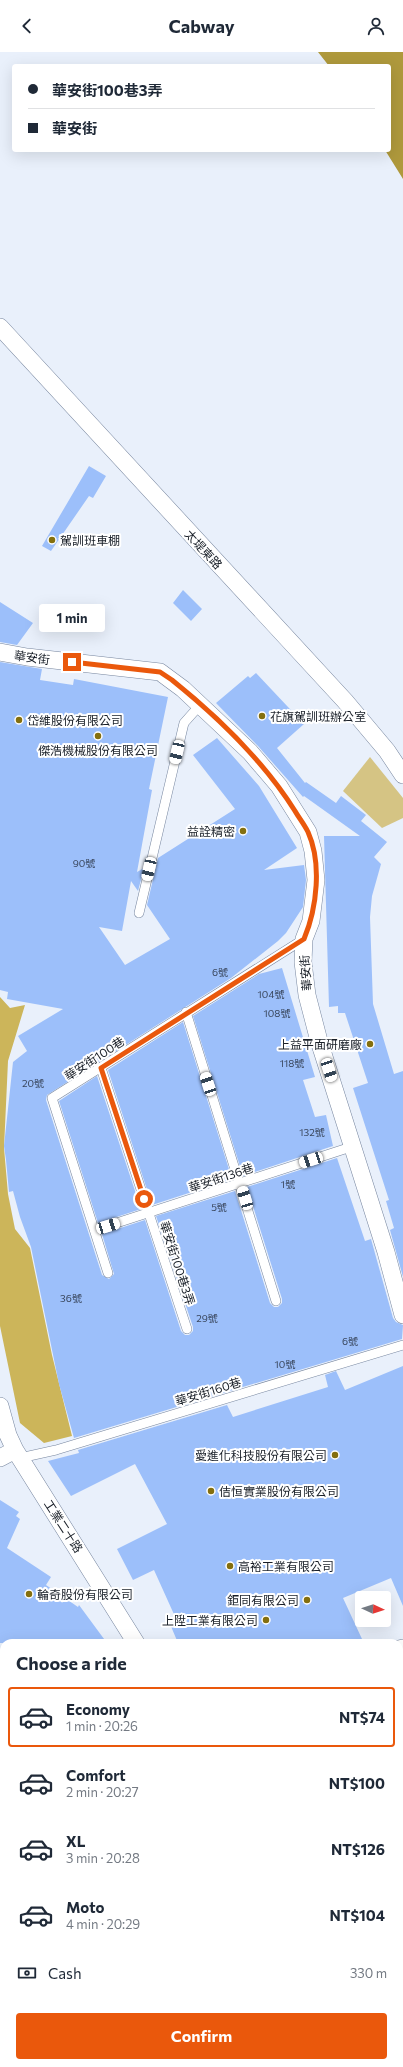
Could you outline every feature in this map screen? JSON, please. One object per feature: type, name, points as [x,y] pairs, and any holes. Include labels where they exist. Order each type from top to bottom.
[{"type":"street","name":"太堤東路","points":[[0,327],[345,701],[387,751],[403,775]]},
{"type":"street","name":"華安街","points":[[0,652],[27,657],[160,672],[183,689],[250,752],[279,786],[308,832],[314,851],[316,880],[311,921],[304,939],[303,962],[307,995],[320,1041],[354,1146],[403,1315]]},
{"type":"street","name":"工業二十路","points":[[0,1406],[12,1455],[133,1639]]},
{"type":"lane","points":[[139,913],[184,723],[200,705]]},
{"type":"lane","name":"華安街100巷","points":[[108,1273],[52,1098],[101,1068],[186,1012],[304,939]]},
{"type":"lane","points":[[186,1012],[276,1301]]},
{"type":"lane","name":"華安街100巷3弄","points":[[101,1068],[187,1329]]},
{"type":"lane","name":"華安街136巷","points":[[95,1230],[354,1146]]},
{"type":"lane","name":"華安街160巷","points":[[12,1455],[56,1450],[403,1345]]},
{"type":"shaded area","points":[[318,52],[403,52],[403,179],[386,152],[391,152],[391,64],[327,64]]},
{"type":"shaded area","points":[[370,757],[403,798],[403,818],[382,828],[343,791]]},
{"type":"shaded area","points":[[0,997],[10,1008],[25,1005],[8,1061],[4,1148],[8,1194],[15,1229],[30,1248],[52,1355],[72,1436],[44,1443],[20,1423],[0,1326]]},
{"type":"building","name":"駕訓班車棚","points":[[89,466],[106,476],[93,498],[89,496],[51,551],[42,546]]},
{"type":"building","points":[[183,590],[202,609],[191,621],[173,603]]},
{"type":"building","points":[[0,602],[33,623],[17,645],[0,642]]},
{"type":"building","points":[[0,662],[42,669],[40,680],[73,685],[74,679],[168,697],[149,789],[152,790],[137,872],[144,868],[138,891],[131,881],[122,931],[99,927],[125,965],[170,939],[147,905],[158,858],[235,809],[193,755],[217,738],[259,786],[297,848],[264,870],[304,865],[306,880],[303,907],[286,933],[278,941],[231,978],[47,1095],[46,1100],[102,1275],[109,1279],[114,1274],[102,1234],[145,1220],[181,1331],[185,1335],[189,1335],[193,1331],[193,1327],[156,1216],[235,1191],[270,1303],[274,1307],[278,1307],[282,1303],[282,1299],[247,1187],[337,1158],[365,1241],[371,1239],[393,1318],[396,1322],[403,1325],[402,1339],[74,1438],[59,1384],[31,1247],[20,1217],[13,1191],[9,1192],[4,1146],[13,1062],[27,1051],[18,1036],[63,1009],[7,999],[8,992],[0,990]]},
{"type":"building","points":[[256,673],[304,724],[277,748],[305,783],[306,782],[336,803],[341,796],[366,815],[361,821],[387,842],[374,857],[381,864],[372,896],[370,917],[373,1004],[394,1074],[403,1071],[403,1277],[390,1230],[394,1228],[386,1201],[389,1200],[353,1088],[368,1083],[345,1013],[338,1013],[338,1006],[329,1007],[324,836],[360,836],[304,796],[303,797],[258,746],[216,703],[248,676],[250,678]]},
{"type":"building","points":[[282,968],[315,1077],[303,1080],[315,1117],[326,1115],[333,1146],[243,1176],[193,1016],[259,974]]},
{"type":"building","points":[[183,1022],[232,1179],[152,1205],[108,1070]]},
{"type":"building","points":[[97,1076],[141,1209],[98,1223],[59,1101]]},
{"type":"building","points":[[403,1366],[403,1606],[391,1578],[360,1591],[355,1591],[355,1593],[343,1598],[355,1627],[356,1627],[362,1639],[176,1639],[170,1624],[177,1621],[154,1570],[133,1580],[117,1549],[167,1524],[135,1464],[71,1496],[48,1461],[79,1453],[78,1450],[227,1405],[233,1417],[328,1387],[325,1375],[336,1371],[345,1390]]},
{"type":"building","name":"輪奇股份有限公司","points":[[0,1500],[19,1512],[16,1516],[20,1519],[7,1548],[51,1577],[46,1585],[78,1607],[79,1605],[104,1639],[0,1639]]},
{"type":"place","name":"駕訓班車棚","points":[[52,540]]},
{"type":"place","name":"花旗駕訓班辦公室","points":[[262,716]]},
{"type":"place","name":"岱維股份有限公司","points":[[19,720]]},
{"type":"place","name":"傑浩機械股份有限公司","points":[[98,736]]},
{"type":"place","name":"益詮精密","points":[[243,831]]},
{"type":"place","name":"上益平面研磨廠","points":[[370,1044]]},
{"type":"place","name":"愛進化科技股份有限公司","points":[[335,1455]]},
{"type":"place","name":"佶恒實業股份有限公司","points":[[211,1491]]},
{"type":"place","name":"高裕工業有限公司","points":[[230,1566]]},
{"type":"place","name":"輪奇股份有限公司","points":[[29,1594]]},
{"type":"place","name":"鉅同有限公司","points":[[307,1600]]},
{"type":"place","name":"上陞工業有限公司","points":[[266,1620]]},
{"type":"route","points":[[72,662],[160,672],[172,680],[250,752],[279,786],[308,832],[314,851],[316,880],[313,908],[311,921],[304,939],[186,1012],[101,1068],[144,1199]]}]
